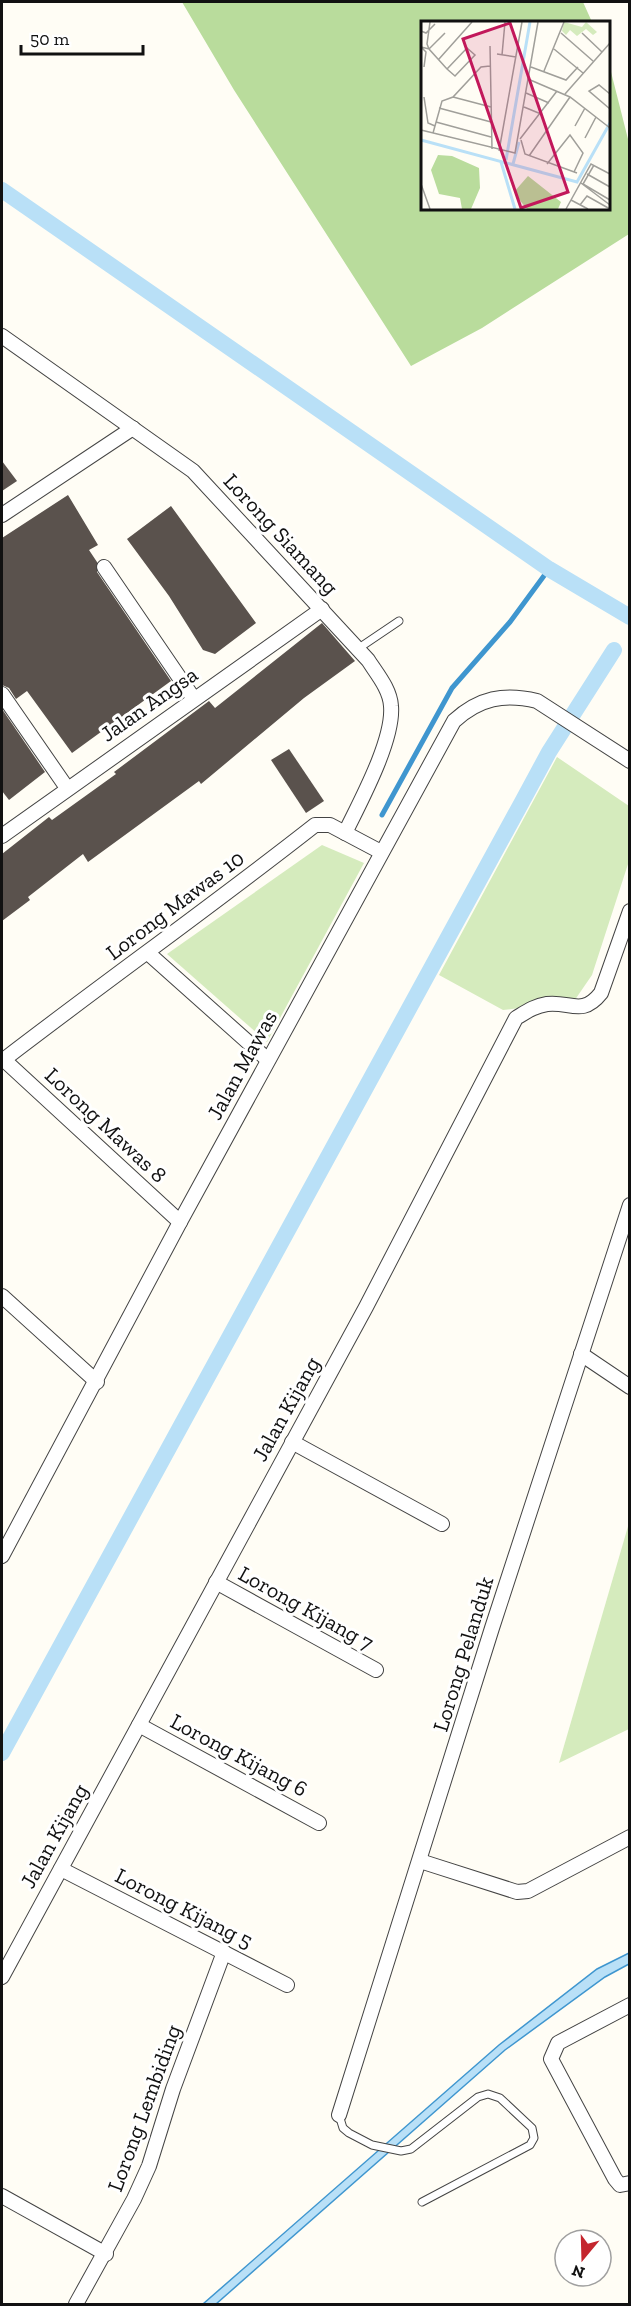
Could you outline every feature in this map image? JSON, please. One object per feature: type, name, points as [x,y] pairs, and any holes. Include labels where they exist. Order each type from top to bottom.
[{"type":"street","name":"Lorong Siamang","points":[[2,336],[194,471],[359,648],[385,684],[391,704],[390,723],[372,776],[345,833]]},
{"type":"street","points":[[2,515],[132,428]]},
{"type":"street","points":[[104,567],[194,699]]},
{"type":"street","name":"Jalan Angsa","points":[[2,836],[322,609]]},
{"type":"street","points":[[2,694],[67,788]]},
{"type":"street","name":"Jalan Mawas","points":[[4,1545],[97,1382],[180,1222],[454,721],[478,703],[490,699],[521,697],[537,701],[630,761]]},
{"type":"street","name":"Lorong Mawas 10","points":[[2,1060],[55,1018],[148,953],[315,825],[330,825],[381,852]]},
{"type":"street","name":"Jalan Kijang","points":[[2,1977],[292,1442],[516,1018],[534,1006],[550,1003],[573,1007],[589,1005],[594,1001],[600,993],[630,910]]},
{"type":"street","points":[[148,953],[268,1060]]},
{"type":"street","name":"Lorong Mawas 8","points":[[2,1060],[180,1222]]},
{"type":"street","name":"Lorong Pelanduk","points":[[339,2115],[492,1628],[630,1205]]},
{"type":"street","points":[[2,1296],[97,1382]]},
{"type":"street","points":[[581,1354],[630,1387]]},
{"type":"street","points":[[292,1442],[442,1524]]},
{"type":"street","name":"Lorong Kijang 7","points":[[216,1582],[376,1670]]},
{"type":"street","name":"Lorong Kijang 6","points":[[139,1725],[319,1823]]},
{"type":"street","points":[[420,1862],[517,1892],[528,1891],[630,1837]]},
{"type":"street","name":"Lorong Kijang 5","points":[[60,1869],[287,1985]]},
{"type":"street","name":"Lorong Lembiding","points":[[76,2304],[106,2254],[149,2166],[173,2090],[224,1953]]},
{"type":"street","points":[[625,2184],[615,2180],[551,2059],[558,2043],[630,2005]]},
{"type":"street","points":[[2,2196],[106,2254]]},
{"type":"lane","points":[[359,648],[399,621]]},
{"type":"lane","points":[[339,2115],[343,2128],[372,2145],[392,2151],[411,2149],[478,2097],[488,2094],[500,2098],[532,2128],[534,2138],[530,2145],[422,2202]]},
{"type":"green space","points":[[182,2],[583,2],[592,21],[421,21],[421,210],[610,210],[610,68],[629,143],[629,234],[482,328],[411,366],[234,90]]},
{"type":"green space","points":[[557,757],[629,806],[629,861],[592,975],[570,1007],[535,1006],[503,1010],[439,975]]},
{"type":"green space","points":[[322,845],[364,863],[267,1042],[167,954]]},
{"type":"green space","points":[[629,1523],[629,1729],[559,1763]]},
{"type":"water","points":[[629,1953],[629,1964],[605,1977],[505,2050],[216,2304],[203,2304],[499,2045],[597,1969]]},
{"type":"building","points":[[2,461],[17,481],[2,491]]},
{"type":"building","points":[[68,495],[98,545],[89,550],[97,562],[97,572],[171,681],[72,753],[27,691],[16,699],[9,688],[2,685],[2,538]]},
{"type":"building","points":[[171,506],[256,623],[215,654],[203,650],[169,596],[127,539]]},
{"type":"building","points":[[322,623],[355,661],[304,698],[201,784],[199,781],[88,862],[83,854],[28,897],[30,900],[2,921],[2,854],[49,817],[52,820],[116,774],[114,772],[209,701],[215,708]]},
{"type":"building","points":[[2,709],[45,772],[9,800],[2,791]]},
{"type":"building","points":[[289,749],[324,801],[306,813],[271,760]]},
{"type":"waterway","points":[[2,190],[549,569],[630,617]]},
{"type":"waterway","points":[[382,815],[452,688],[510,622],[549,569]]},
{"type":"waterway","points":[[2,1753],[549,752],[614,650]]}]
